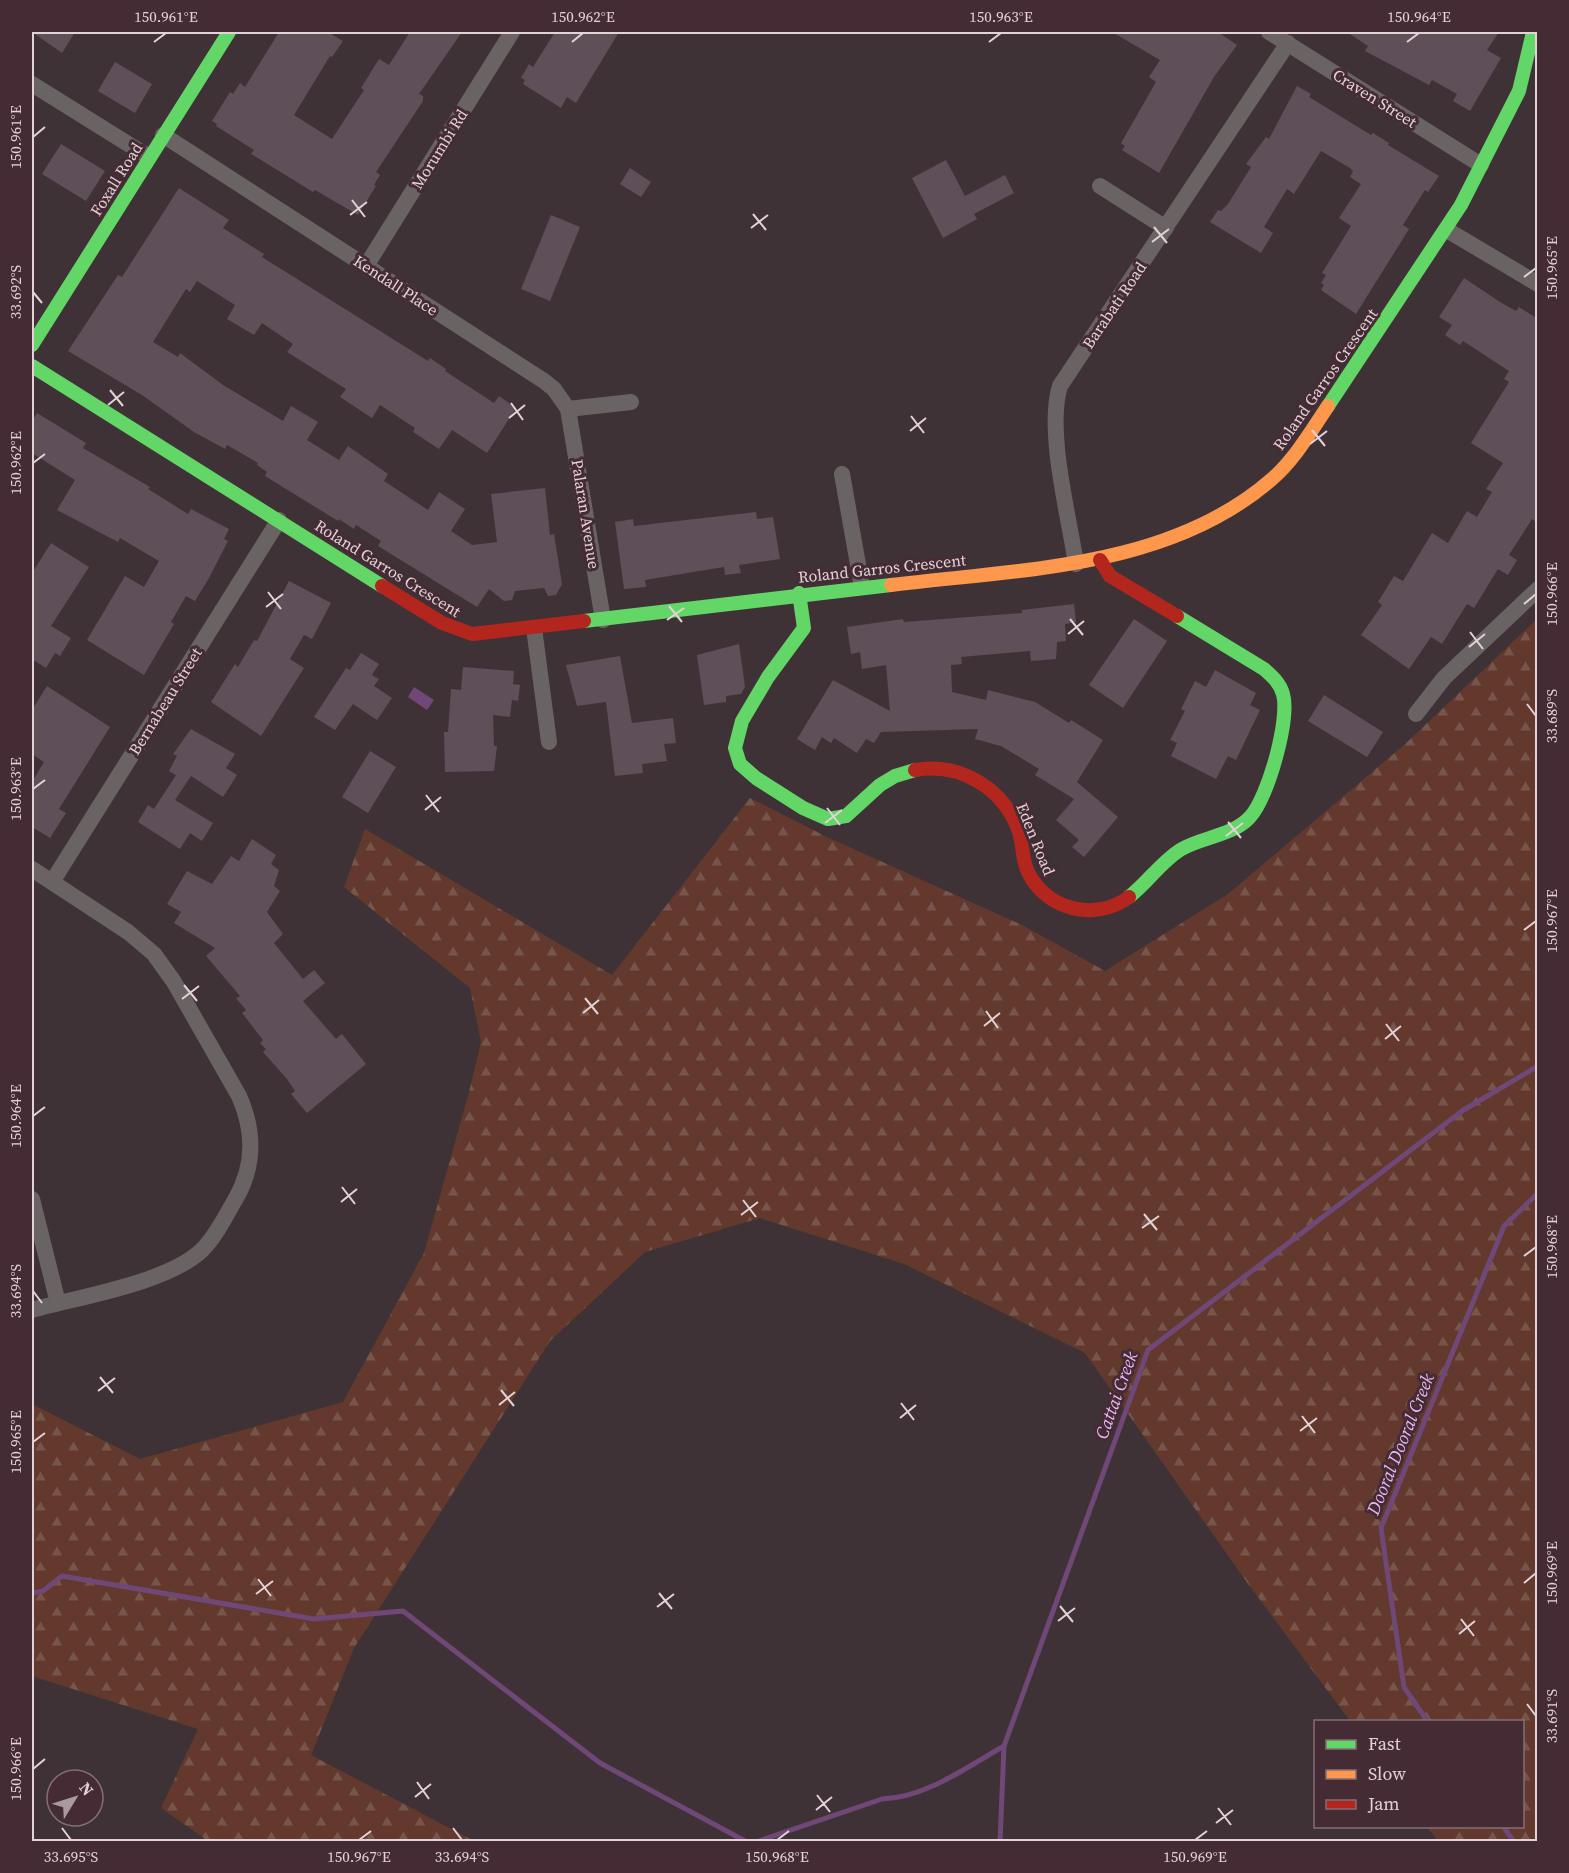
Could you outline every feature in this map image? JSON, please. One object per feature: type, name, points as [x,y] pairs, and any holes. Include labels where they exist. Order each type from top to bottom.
[{"type":"street","name":"Foxall Road","points":[[32,345],[37,323],[149,157],[229,32]]},
{"type":"street","name":"Morumbi Rd","points":[[366,266],[512,32]]},
{"type":"street","name":"Craven Street","points":[[1269,32],[1481,165]]},
{"type":"street","name":"Roland Garros Crescent","points":[[32,366],[457,631],[472,634],[603,620],[799,593],[1100,560],[1189,531],[1249,496],[1273,478],[1295,454],[1447,230],[1519,91],[1533,32]]},
{"type":"street","name":"Barabati Road","points":[[1076,564],[1054,427],[1055,403],[1060,386],[1288,43]]},
{"type":"street","points":[[32,84],[149,157]]},
{"type":"street","name":"Kendall Place","points":[[163,135],[544,381],[554,389],[568,409]]},
{"type":"street","points":[[1100,186],[1166,228]]},
{"type":"street","points":[[1447,230],[1538,284]]},
{"type":"street","points":[[568,409],[631,402]]},
{"type":"street","name":"Palaran Avenue","points":[[568,409],[603,620]]},
{"type":"street","points":[[843,474],[862,587]]},
{"type":"street","name":"Bernabeau Street","points":[[52,882],[279,520]]},
{"type":"street","name":"Eden Road","points":[[799,593],[804,619],[801,635],[783,654],[736,733],[734,752],[742,767],[818,816],[836,819],[851,814],[880,785],[900,774],[934,768],[962,772],[991,789],[1003,802],[1020,834],[1028,871],[1039,888],[1052,899],[1068,907],[1097,911],[1129,898],[1178,851],[1211,835],[1241,825],[1251,816],[1265,794],[1284,705],[1280,685],[1264,669],[1110,576],[1100,560]]},
{"type":"street","points":[[1416,714],[1444,678],[1538,589]]},
{"type":"street","points":[[534,628],[549,742]]},
{"type":"street","points":[[32,869],[143,943],[165,967],[239,1096],[247,1115],[251,1143],[248,1171],[242,1189],[217,1231],[196,1254],[163,1273],[32,1310]]},
{"type":"street","points":[[32,1199],[58,1303]]},
{"type":"green space","points":[[1537,619],[1537,1841],[1438,1841],[1428,1828],[1524,1828],[1524,1720],[1349,1720],[1246,1581],[1085,1353],[904,1264],[760,1218],[645,1252],[550,1341],[354,1648],[311,1755],[474,1841],[208,1841],[161,1808],[198,1729],[32,1676],[32,1404],[140,1459],[343,1402],[424,1253],[481,1042],[470,988],[344,887],[365,829],[612,975],[750,798],[827,837],[1022,925],[1105,971],[1228,894],[1404,745]]},
{"type":"shaded area","points":[[414,687],[434,700],[427,710],[408,697]]},
{"type":"building","points":[[32,32],[75,32],[62,53]]},
{"type":"building","points":[[279,32],[328,32],[343,41],[332,57],[330,56],[294,115],[332,139],[364,90],[361,88],[379,59],[389,65],[410,32],[462,32],[419,94],[423,96],[423,101],[376,172],[380,175],[374,185],[376,186],[358,215],[315,190],[313,192],[251,154],[254,150],[216,126],[217,124],[212,121],[230,92],[233,94],[240,83],[245,87]]},
{"type":"building","points":[[555,32],[619,32],[576,103],[567,97],[561,108],[523,84],[525,80],[521,78],[529,64],[533,67]]},
{"type":"building","points":[[1112,32],[1218,32],[1237,45],[1214,77],[1159,173],[1122,150],[1125,146],[1121,143],[1156,82],[1149,77],[1160,60]]},
{"type":"building","points":[[1347,32],[1499,32],[1487,50],[1501,58],[1470,111],[1453,101],[1457,94],[1432,80],[1429,85],[1365,51],[1368,46]]},
{"type":"building","points":[[115,62],[152,84],[135,113],[98,91]]},
{"type":"building","points":[[1297,86],[1311,94],[1309,97],[1371,135],[1373,133],[1389,143],[1388,145],[1439,176],[1428,192],[1425,190],[1403,225],[1409,229],[1356,314],[1321,290],[1324,285],[1321,283],[1326,275],[1322,273],[1351,226],[1339,218],[1361,184],[1350,177],[1353,171],[1350,168],[1321,151],[1294,194],[1287,189],[1264,227],[1273,233],[1261,253],[1210,222],[1218,210],[1221,211],[1228,204],[1251,167],[1246,164],[1266,137],[1269,139]]},
{"type":"building","points":[[61,144],[105,171],[86,201],[42,174]]},
{"type":"building","points":[[946,160],[965,196],[1005,175],[1014,193],[974,214],[977,219],[943,238],[912,178]]},
{"type":"building","points":[[630,168],[651,182],[641,197],[620,184]]},
{"type":"building","points":[[179,188],[229,220],[223,228],[264,254],[262,257],[428,361],[430,358],[446,369],[445,371],[494,403],[499,396],[516,408],[487,453],[452,430],[439,449],[413,432],[415,428],[380,405],[372,418],[340,397],[346,389],[287,352],[293,344],[262,323],[254,335],[227,319],[235,305],[197,281],[190,292],[186,289],[153,342],[178,357],[180,353],[223,385],[283,421],[291,406],[318,422],[307,440],[339,460],[348,446],[388,474],[384,481],[428,510],[439,492],[465,509],[451,531],[472,545],[497,542],[491,494],[545,488],[550,535],[554,534],[562,584],[556,595],[548,596],[544,588],[515,591],[512,600],[504,601],[489,589],[477,607],[378,546],[381,541],[356,525],[354,529],[339,519],[338,521],[265,476],[267,472],[257,465],[258,463],[227,445],[225,449],[194,432],[142,395],[68,351],[118,275],[122,277]]},
{"type":"building","points":[[551,215],[580,227],[550,301],[521,289]]},
{"type":"building","points":[[1464,278],[1516,311],[1519,307],[1538,319],[1538,523],[1532,519],[1509,555],[1517,560],[1508,575],[1498,569],[1474,608],[1467,604],[1442,644],[1431,637],[1409,669],[1361,635],[1382,605],[1378,602],[1394,576],[1403,581],[1432,533],[1448,543],[1467,511],[1477,517],[1492,492],[1486,489],[1503,463],[1471,443],[1509,382],[1504,379],[1509,371],[1463,341],[1460,345],[1445,335],[1452,325],[1439,317]]},
{"type":"building","points":[[37,413],[86,443],[83,448],[150,487],[148,489],[188,514],[191,509],[229,529],[224,539],[228,541],[209,578],[195,601],[186,596],[171,622],[174,624],[144,675],[87,640],[125,576],[144,587],[159,561],[120,538],[118,542],[57,510],[75,480],[32,453],[32,421]]},
{"type":"building","points":[[756,512],[757,519],[773,517],[780,559],[739,565],[741,573],[725,575],[724,567],[645,580],[646,587],[624,589],[615,522],[633,519],[634,526]]},
{"type":"building","points":[[51,543],[89,567],[51,626],[71,638],[60,656],[55,653],[46,668],[32,659],[32,573]]},
{"type":"building","points":[[289,581],[331,603],[312,639],[304,635],[290,659],[304,668],[261,736],[211,702],[235,664],[238,667],[254,640],[257,641]]},
{"type":"building","points":[[1074,604],[1076,622],[1065,624],[1066,641],[1057,642],[1056,659],[1031,661],[1030,651],[961,657],[962,664],[951,665],[952,692],[986,700],[988,690],[1035,702],[1069,723],[1071,720],[1103,740],[1077,782],[1118,817],[1084,857],[1072,847],[1079,840],[1056,820],[1074,799],[1035,775],[1039,769],[1001,746],[975,739],[978,729],[881,732],[874,743],[866,739],[857,753],[834,738],[831,743],[822,737],[815,750],[797,739],[833,680],[890,711],[886,665],[862,669],[860,652],[851,654],[847,627],[903,619],[904,622],[1022,613],[1022,610]]},
{"type":"building","points":[[1134,619],[1167,641],[1123,708],[1089,685]]},
{"type":"building","points":[[739,644],[745,687],[741,694],[726,696],[726,702],[704,705],[697,655]]},
{"type":"building","points":[[361,653],[379,664],[372,675],[379,679],[374,686],[392,698],[377,720],[353,704],[335,730],[314,717],[346,668],[350,670]]},
{"type":"building","points":[[620,656],[632,723],[673,718],[676,743],[664,744],[667,761],[642,764],[643,773],[615,776],[606,702],[577,706],[566,665]]},
{"type":"building","points":[[463,667],[514,671],[513,684],[520,685],[518,701],[512,700],[510,717],[493,715],[494,746],[497,746],[494,771],[445,772],[444,732],[448,732],[451,689],[461,690]]},
{"type":"building","points":[[1215,670],[1256,693],[1250,705],[1260,710],[1236,760],[1228,756],[1216,779],[1171,756],[1177,743],[1170,740],[1185,711],[1181,709],[1195,681],[1206,687]]},
{"type":"building","points":[[47,686],[110,727],[59,809],[66,813],[50,838],[32,827],[32,782],[44,762],[32,754],[32,710]]},
{"type":"building","points":[[1324,695],[1383,732],[1367,757],[1308,721]]},
{"type":"building","points":[[191,729],[235,754],[226,768],[237,775],[223,797],[191,776],[175,800],[213,823],[202,841],[190,833],[180,849],[138,822],[148,805],[154,809],[176,775],[169,771],[177,756],[173,754]]},
{"type":"building","points":[[370,751],[396,767],[368,813],[342,797]]},
{"type":"building","points":[[252,839],[276,855],[271,864],[279,870],[274,886],[280,891],[267,912],[283,934],[274,943],[303,979],[314,970],[325,983],[303,1001],[336,1039],[342,1034],[366,1064],[307,1113],[291,1094],[295,1091],[287,1079],[263,1052],[266,1049],[260,1043],[263,1040],[242,1013],[246,1010],[236,998],[240,996],[206,956],[215,948],[174,923],[181,912],[167,904],[187,871],[212,884],[231,856],[239,861]]},
{"type":"waterway","name":"Cattai Creek","points":[[1000,1842],[1004,1746],[1148,1350],[1462,1111],[1538,1066]]},
{"type":"waterway","name":"Dooral Dooral Creek","points":[[1427,1720],[1404,1687],[1381,1528],[1504,1226],[1538,1193]]},
{"type":"waterway","points":[[32,1593],[43,1591],[62,1576],[314,1619],[403,1611],[600,1763],[747,1842]]},
{"type":"waterway","points":[[756,1842],[882,1799],[898,1797],[930,1787],[1004,1746]]},
{"type":"waterway","name":"Dooral Dooral Creek","points":[[1504,1828],[1514,1842]]},
{"type":"traffic: fast","points":[[32,345],[229,32]]},
{"type":"traffic: fast","points":[[1328,406],[1461,205],[1519,91],[1533,32]]},
{"type":"traffic: fast","points":[[32,366],[382,586]]},
{"type":"traffic: fast","points":[[584,621],[891,585]]},
{"type":"traffic: fast","points":[[799,593],[804,628],[768,677],[742,721],[735,748],[740,764],[756,778],[803,808],[828,819],[846,816],[880,785],[895,776],[915,770]]},
{"type":"traffic: fast","points":[[1129,897],[1180,850],[1235,828],[1250,817],[1264,793],[1280,739],[1283,694],[1275,680],[1264,669],[1177,616]]},
{"type":"traffic: slow","points":[[891,585],[1091,560],[1140,548],[1187,531],[1231,509],[1272,479],[1295,454],[1328,406]]},
{"type":"traffic: jam","points":[[1100,560],[1110,576],[1177,616]]},
{"type":"traffic: jam","points":[[382,586],[442,623],[472,634],[584,621]]},
{"type":"traffic: jam","points":[[915,770],[948,770],[964,774],[991,791],[1012,816],[1019,832],[1028,872],[1036,885],[1059,903],[1087,910],[1102,909],[1116,905],[1129,897]]}]
